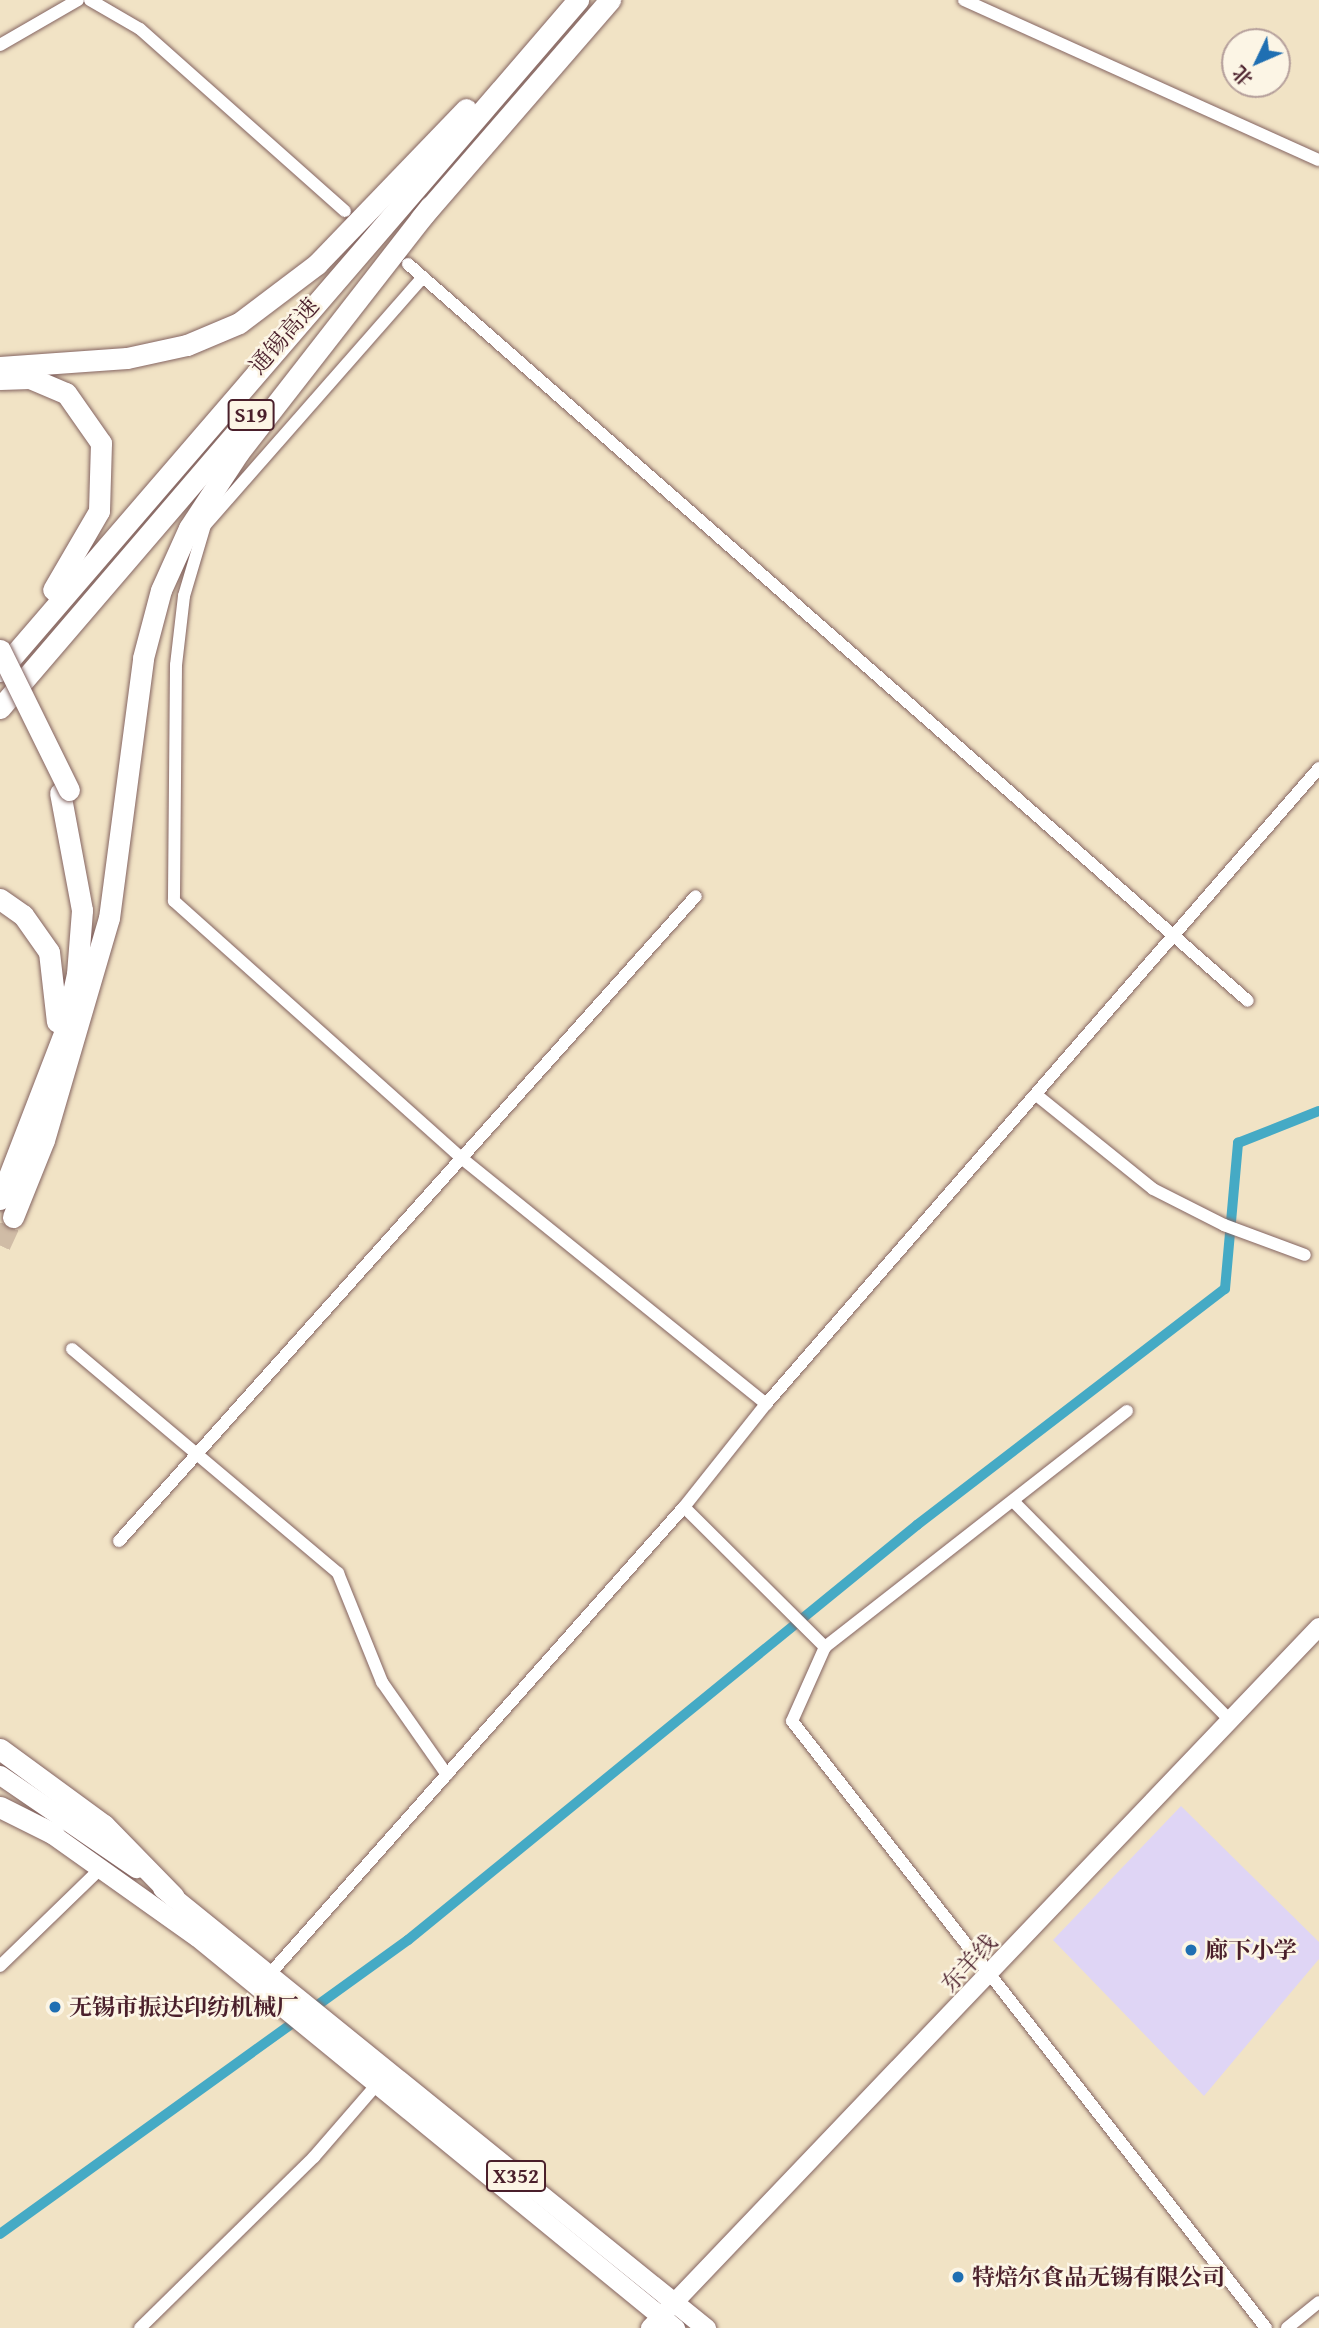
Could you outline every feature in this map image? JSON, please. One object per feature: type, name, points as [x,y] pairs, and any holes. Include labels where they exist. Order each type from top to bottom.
[{"type":"highway","name":"通锡高速","points":[[0,672],[480,103],[578,0]]},
{"type":"highway","name":"通锡高速","points":[[0,708],[610,0]]},
{"type":"highway","points":[[0,367],[127,358],[187,345],[239,323],[317,264],[480,103]]},
{"type":"highway","points":[[13,1217],[118,874],[139,680],[161,590],[189,528],[239,452],[430,207]]},
{"type":"highway","points":[[0,379],[30,379],[66,393],[91,421],[104,465],[91,532],[0,656]]},
{"type":"highway","points":[[0,650],[65,791],[82,910],[71,1005],[57,1073],[0,1199]]},
{"type":"highway","points":[[0,672],[65,791]]},
{"type":"highway","points":[[0,898],[39,933],[55,970],[58,1016],[57,1073]]},
{"type":"highway","points":[[0,1749],[104,1825],[174,1898]]},
{"type":"highway","points":[[0,1807],[54,1835]]},
{"type":"main road","name":"东羊线","points":[[664,2319],[1319,1627]]},
{"type":"main road","name":"X352","points":[[0,1775],[174,1898],[268,1976],[298,2009]]},
{"type":"main road","name":"X352","points":[[0,1799],[102,1867],[298,2009],[664,2319]]},
{"type":"main road","name":"X352","points":[[321,2028],[378,2082],[664,2319],[706,2328]]},
{"type":"street","points":[[0,45],[78,0]]},
{"type":"street","points":[[90,0],[140,29],[345,211]]},
{"type":"street","points":[[964,0],[1319,160]]},
{"type":"street","points":[[408,264],[1248,1001]]},
{"type":"street","points":[[423,277],[205,525],[184,596],[176,665],[172,870],[178,911],[459,1156],[766,1404]]},
{"type":"street","points":[[268,1976],[684,1507],[766,1404],[1039,1097],[1319,768]]},
{"type":"street","points":[[119,1541],[459,1156],[695,896]]},
{"type":"street","points":[[1039,1097],[1153,1189],[1224,1225],[1252,1233],[1304,1255]]},
{"type":"street","points":[[72,1349],[338,1573],[382,1682],[447,1775]]},
{"type":"street","points":[[1127,1411],[1016,1503],[820,1642],[792,1721],[989,1978],[1266,2328]]},
{"type":"street","points":[[1016,1503],[1230,1720]]},
{"type":"street","points":[[684,1507],[820,1642]]},
{"type":"street","points":[[0,1966],[102,1867]]},
{"type":"street","points":[[140,2328],[314,2157],[378,2082]]},
{"type":"street","points":[[1287,2328],[1319,2302]]},
{"type":"shaded area","name":"廊下小学","points":[[1181,1806],[1319,1942],[1319,1959],[1204,2096],[1053,1940]]},
{"type":"waterway","points":[[0,2234],[408,1940],[917,1525],[1225,1289],[1238,1143],[1319,1111]]},
{"type":"tunnel","points":[[0,1245],[13,1217]]},
{"type":"place","name":"廊下小学","points":[[1191,1950]]},
{"type":"place","name":"无锡市振达印纺机械厂","points":[[55,2007]]},
{"type":"place","name":"特焙尔食品无锡有限公司","points":[[958,2277]]}]
